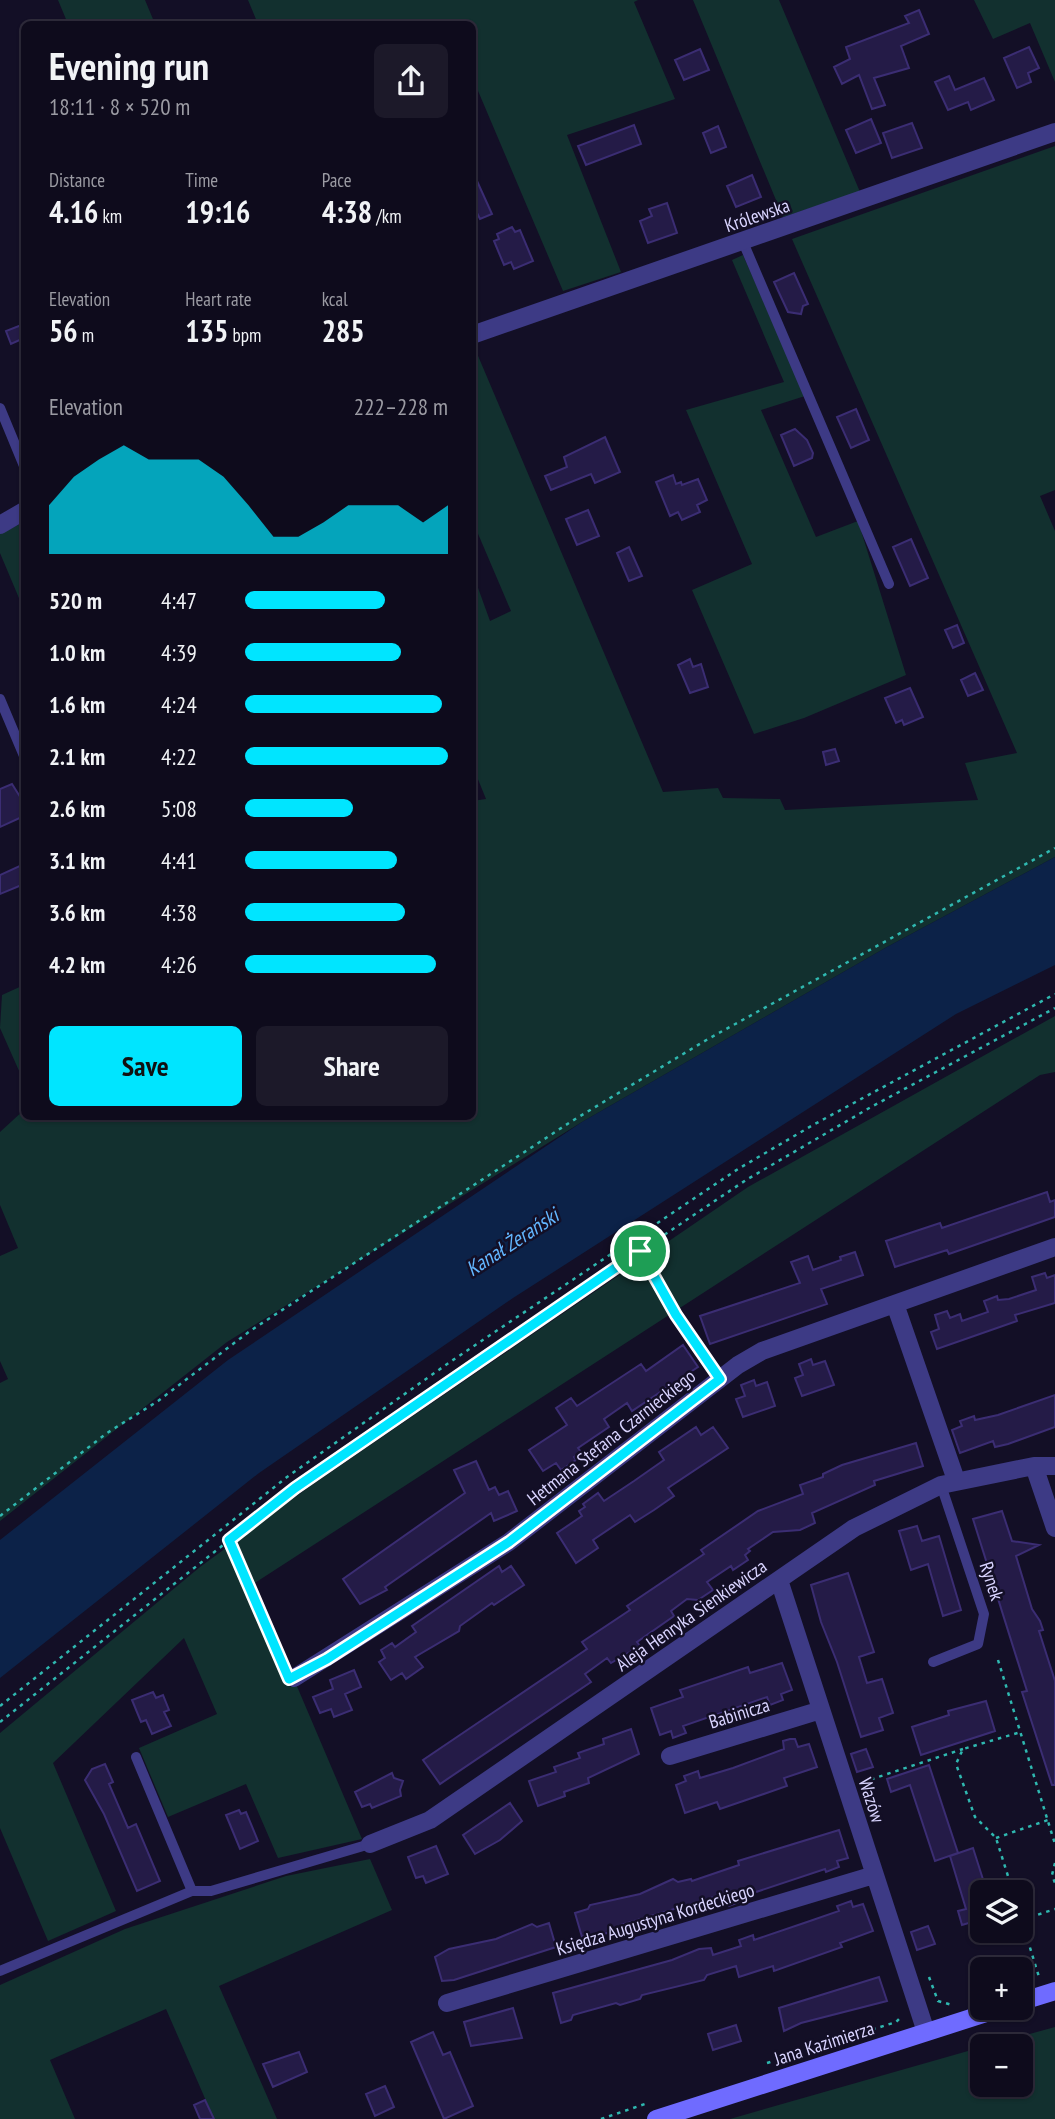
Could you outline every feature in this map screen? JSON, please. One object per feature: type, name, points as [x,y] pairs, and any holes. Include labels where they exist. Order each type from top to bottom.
[{"type":"main road","points":[[1033,1998],[1055,1991]]},
{"type":"main road","name":"Jana Kazimierza","points":[[654,2110],[970,2018]]},
{"type":"street","name":"Królewska","points":[[476,334],[1055,132]]},
{"type":"street","points":[[0,525],[21,513]]},
{"type":"street","name":"Hetmana Stefana Czarnieckiego","points":[[294,1678],[509,1542],[720,1379],[762,1351],[1055,1247]]},
{"type":"street","points":[[895,1304],[948,1483]]},
{"type":"street","points":[[1034,1466],[1055,1528]]},
{"type":"street","name":"Aleja Henryka Sienkiewicza","points":[[370,1844],[430,1820],[854,1528],[948,1483],[1034,1466],[1055,1466]]},
{"type":"street","name":"Wazów","points":[[779,1580],[874,1875],[905,1985],[926,2032]]},
{"type":"street","name":"Babinicza","points":[[670,1756],[821,1710]]},
{"type":"street","name":"Księdza Augustyna Kordeckiego","points":[[447,2003],[874,1875]]},
{"type":"lane","points":[[743,242],[890,584]]},
{"type":"lane","points":[[0,408],[21,460]]},
{"type":"lane","points":[[0,699],[21,749]]},
{"type":"lane","name":"Rynek","points":[[933,1662],[978,1644],[984,1614],[948,1483]]},
{"type":"lane","points":[[136,1757],[192,1891]]},
{"type":"lane","points":[[0,1971],[192,1891],[211,1891],[370,1844]]},
{"type":"path","points":[[0,1516],[107,1433],[158,1401],[250,1331],[572,1121],[708,1039],[1055,848]]},
{"type":"path","points":[[0,1706],[287,1477],[450,1362],[738,1169],[813,1125],[1055,994]]},
{"type":"path","points":[[0,1722],[306,1480],[640,1251],[746,1180],[812,1141],[1055,1008]]},
{"type":"path","points":[[633,1240],[676,1315],[720,1379]]},
{"type":"path","points":[[229,1540],[289,1679],[294,1678]]},
{"type":"path","points":[[998,1660],[1055,1844]]},
{"type":"path","points":[[846,1787],[1021,1732]]},
{"type":"path","points":[[963,1749],[956,1763],[975,1817],[996,1838],[1009,1880]]},
{"type":"path","points":[[996,1838],[1048,1820]]},
{"type":"path","points":[[1055,1863],[1052,1875],[1055,1883]]},
{"type":"path","points":[[1033,1916],[1055,1909]]},
{"type":"path","points":[[1029,1943],[1039,1977]]},
{"type":"path","points":[[929,1977],[939,2001],[953,2005]]},
{"type":"path","points":[[759,2066],[896,2022],[907,2007],[905,1985]]},
{"type":"path","points":[[601,2119],[654,2110]]},
{"type":"green space","points":[[58,0],[145,0],[154,21],[67,21]]},
{"type":"green space","points":[[248,0],[638,0],[634,2],[675,99],[567,135],[621,272],[563,291],[476,86],[476,21],[257,21]]},
{"type":"green space","points":[[693,0],[779,0],[860,192],[783,217]]},
{"type":"green space","points":[[974,0],[1055,0],[1055,82],[1030,23],[993,39]]},
{"type":"green space","points":[[1055,146],[1055,490],[1040,496],[1055,531],[1055,857],[887,947],[582,1122],[227,1342],[0,1521],[0,1383],[8,1379],[0,1361],[0,1256],[18,1248],[0,1205],[0,1132],[21,1113],[21,1120],[476,1120],[476,800],[486,799],[476,774],[476,582],[490,621],[511,611],[476,529],[476,351],[663,792],[718,788],[723,798],[780,799],[785,810],[978,800],[965,763],[1017,753],[792,239]]},
{"type":"green space","points":[[743,255],[805,396],[761,410],[816,537],[858,521],[906,675],[804,718],[754,734],[692,590],[752,564],[686,410],[784,382],[732,260]]},
{"type":"green space","points":[[21,524],[21,603],[0,553],[0,534]]},
{"type":"green space","points":[[21,986],[21,1075],[0,1028],[2,995]]},
{"type":"green space","points":[[1055,1016],[1055,1072],[1040,1075],[247,1588],[290,1687],[296,1684],[362,1839],[278,1858],[246,1784],[168,1817],[139,1748],[217,1714],[184,1638],[53,1763],[116,1911],[48,1941],[0,1828],[0,1733],[200,1567],[309,1487],[748,1187]]},
{"type":"green space","points":[[370,1859],[392,1910],[219,1986],[277,2119],[214,2119],[166,2009],[50,2060],[75,2119],[0,2119],[0,1985],[125,1929],[286,1876]]},
{"type":"green space","points":[[1055,2027],[1055,2119],[730,2119],[970,2050],[970,2097],[1033,2097],[1033,2034],[1030,2034]]},
{"type":"water","name":"Kanał Żerański","points":[[1055,857],[1055,965],[956,1014],[513,1298],[259,1473],[0,1678],[0,1540],[228,1360],[582,1122],[887,947]]},
{"type":"building","points":[[919,10],[929,34],[901,46],[909,68],[874,78],[885,105],[872,109],[859,75],[842,84],[834,67],[850,59],[846,47],[909,23],[905,16]]},
{"type":"building","points":[[1029,47],[1039,68],[1028,73],[1031,82],[1017,88],[1004,58]]},
{"type":"building","points":[[700,49],[709,70],[684,80],[675,60]]},
{"type":"building","points":[[949,76],[955,90],[984,78],[994,100],[971,110],[968,102],[948,110],[935,82]]},
{"type":"building","points":[[871,119],[881,143],[856,153],[846,130]]},
{"type":"building","points":[[912,123],[922,148],[892,158],[883,133]]},
{"type":"building","points":[[634,125],[641,144],[586,165],[578,146]]},
{"type":"building","points":[[718,126],[726,147],[711,153],[703,133]]},
{"type":"building","points":[[752,175],[761,197],[736,207],[727,186]]},
{"type":"building","points":[[476,179],[492,214],[480,219],[476,211]]},
{"type":"building","points":[[667,203],[677,233],[648,243],[640,221],[652,216],[649,209]]},
{"type":"building","points":[[512,227],[515,232],[520,230],[533,261],[514,269],[511,262],[504,265],[494,241],[499,239],[497,234]]},
{"type":"building","points":[[794,273],[808,304],[803,306],[801,314],[788,312],[774,282]]},
{"type":"building","points":[[21,325],[21,339],[11,344],[6,331]]},
{"type":"building","points":[[856,409],[869,440],[851,448],[837,417]]},
{"type":"building","points":[[795,429],[807,440],[813,453],[812,458],[794,466],[781,435]]},
{"type":"building","points":[[605,437],[620,472],[595,483],[591,474],[551,490],[545,476],[567,467],[564,457]]},
{"type":"building","points":[[673,475],[676,484],[681,482],[682,485],[698,479],[707,500],[697,505],[700,512],[682,520],[678,512],[670,516],[656,482]]},
{"type":"building","points":[[588,510],[599,536],[577,545],[566,519]]},
{"type":"building","points":[[911,539],[928,578],[910,586],[893,547]]},
{"type":"building","points":[[629,547],[642,576],[629,581],[617,553]]},
{"type":"building","points":[[957,625],[964,643],[953,648],[945,630]]},
{"type":"building","points":[[690,659],[693,667],[701,664],[708,687],[690,693],[678,665]]},
{"type":"building","points":[[975,673],[983,690],[968,696],[961,680]]},
{"type":"building","points":[[910,688],[923,717],[904,725],[902,720],[896,723],[885,698]]},
{"type":"building","points":[[835,749],[839,761],[826,765],[823,752]]},
{"type":"building","points":[[12,784],[21,798],[21,817],[0,827],[0,789]]},
{"type":"building","points":[[21,865],[21,885],[0,894],[0,875]]},
{"type":"building","points":[[1047,1192],[1050,1202],[1055,1200],[1055,1217],[949,1254],[947,1250],[895,1267],[886,1241],[940,1223],[942,1228]]},
{"type":"building","points":[[855,1252],[863,1275],[821,1289],[827,1304],[710,1344],[700,1316],[800,1283],[791,1262],[808,1256],[813,1270]]},
{"type":"building","points":[[1045,1273],[1047,1278],[1055,1275],[1055,1303],[1015,1315],[1017,1321],[937,1349],[931,1332],[939,1329],[935,1315],[947,1311],[950,1318],[960,1314],[962,1321],[988,1312],[984,1301],[997,1296],[998,1300],[1009,1299],[1036,1290],[1032,1277]]},
{"type":"building","points":[[683,1345],[698,1367],[686,1375],[691,1383],[676,1393],[671,1385],[632,1411],[627,1403],[604,1419],[609,1427],[578,1448],[581,1452],[574,1457],[576,1460],[561,1470],[556,1463],[543,1471],[529,1450],[567,1425],[556,1408],[571,1398],[577,1406],[641,1364],[646,1371]]},
{"type":"building","points":[[811,1359],[813,1365],[825,1361],[834,1385],[802,1396],[795,1378],[803,1375],[799,1364]]},
{"type":"building","points":[[754,1380],[756,1386],[767,1382],[775,1406],[743,1417],[736,1399],[745,1396],[741,1385]]},
{"type":"building","points":[[1055,1395],[1055,1427],[1008,1444],[995,1447],[993,1441],[960,1453],[952,1430],[962,1426],[960,1421],[974,1416],[975,1420],[998,1415]]},
{"type":"building","points":[[696,1427],[701,1435],[713,1427],[728,1448],[668,1488],[674,1496],[654,1510],[635,1522],[630,1515],[593,1540],[598,1548],[576,1563],[557,1533],[582,1516],[579,1511],[585,1507],[583,1504],[598,1493],[604,1501],[634,1481],[664,1460],[659,1452]]},
{"type":"building","points":[[916,1443],[923,1466],[874,1481],[875,1485],[812,1513],[815,1523],[800,1530],[773,1532],[748,1549],[750,1551],[745,1555],[748,1560],[733,1570],[731,1566],[707,1582],[713,1590],[698,1600],[687,1599],[671,1611],[674,1616],[637,1642],[640,1646],[611,1663],[607,1658],[585,1674],[591,1682],[440,1784],[423,1760],[587,1649],[582,1642],[630,1610],[627,1606],[704,1554],[701,1550],[758,1511],[803,1494],[800,1485],[823,1477],[823,1474],[842,1465]]},
{"type":"building","points":[[476,1461],[489,1490],[495,1487],[499,1495],[508,1491],[517,1511],[494,1521],[491,1513],[385,1587],[387,1590],[360,1604],[343,1579],[465,1493],[454,1470]]},
{"type":"building","points":[[1002,1511],[1012,1541],[1039,1545],[1016,1556],[1032,1609],[1043,1630],[1039,1631],[1055,1681],[1055,1785],[1052,1785],[1022,1692],[1027,1691],[973,1519]]},
{"type":"building","points":[[917,1526],[922,1541],[939,1536],[961,1610],[943,1616],[928,1564],[911,1570],[899,1531]]},
{"type":"building","points":[[499,1566],[502,1572],[511,1566],[524,1585],[494,1605],[492,1603],[460,1626],[459,1631],[415,1657],[423,1667],[406,1679],[402,1673],[391,1680],[379,1662],[385,1658],[381,1650],[392,1643],[395,1647],[416,1632],[412,1626]]},
{"type":"building","points":[[848,1573],[874,1652],[859,1657],[867,1683],[882,1679],[893,1713],[879,1718],[883,1730],[861,1737],[811,1585]]},
{"type":"building","points":[[782,1663],[792,1690],[781,1694],[783,1700],[770,1705],[767,1697],[683,1726],[686,1733],[673,1738],[671,1731],[660,1735],[651,1708],[683,1697],[680,1690],[748,1667],[750,1673]]},
{"type":"building","points":[[354,1670],[361,1687],[345,1694],[352,1710],[334,1717],[331,1709],[320,1713],[313,1697],[333,1689],[330,1680]]},
{"type":"building","points":[[153,1692],[156,1698],[163,1695],[169,1710],[164,1712],[171,1726],[152,1734],[146,1720],[141,1722],[132,1700]]},
{"type":"building","points":[[986,1701],[995,1731],[921,1755],[912,1727],[949,1715],[948,1711]]},
{"type":"building","points":[[631,1729],[639,1754],[588,1778],[589,1783],[564,1792],[565,1796],[538,1806],[529,1781],[556,1772],[554,1767],[580,1758],[578,1753],[604,1744],[603,1739]]},
{"type":"building","points":[[795,1739],[798,1747],[809,1744],[817,1767],[784,1778],[787,1786],[720,1809],[717,1802],[685,1813],[676,1785],[686,1781],[684,1776],[698,1771],[700,1778],[733,1768],[784,1749],[783,1741]]},
{"type":"building","points":[[866,1749],[873,1767],[857,1772],[851,1754]]},
{"type":"building","points":[[105,1764],[113,1782],[109,1784],[128,1828],[136,1824],[160,1881],[137,1891],[104,1814],[85,1780],[92,1769]]},
{"type":"building","points":[[929,1765],[958,1853],[935,1861],[910,1785],[891,1792],[887,1779]]},
{"type":"building","points":[[392,1773],[394,1778],[403,1781],[401,1796],[372,1808],[370,1804],[362,1807],[355,1792]]},
{"type":"building","points":[[510,1803],[522,1821],[500,1840],[475,1854],[463,1835]]},
{"type":"building","points":[[239,1810],[241,1814],[246,1812],[258,1841],[240,1849],[226,1815]]},
{"type":"building","points":[[839,1830],[848,1858],[837,1861],[839,1867],[826,1872],[825,1869],[741,1897],[742,1901],[729,1906],[725,1896],[715,1900],[714,1897],[621,1925],[622,1928],[595,1937],[594,1934],[582,1937],[575,1913],[588,1909],[590,1905],[640,1894],[673,1879],[678,1882],[692,1881],[739,1865],[738,1861]]},
{"type":"building","points":[[436,1846],[448,1874],[426,1883],[423,1876],[416,1878],[408,1857]]},
{"type":"building","points":[[973,1848],[983,1880],[970,1880],[970,1923],[962,1925],[958,1911],[966,1909],[950,1856]]},
{"type":"building","points":[[851,1901],[853,1907],[863,1904],[873,1931],[840,1943],[842,1947],[774,1971],[773,1966],[739,1977],[736,1966],[707,1975],[704,1980],[642,1995],[640,1999],[620,2005],[616,2003],[573,2015],[571,2020],[561,2023],[553,1993],[672,1960],[699,1949],[711,1948],[713,1955],[741,1946],[739,1940],[753,1935],[754,1940],[839,1911],[837,1906]]},
{"type":"building","points":[[549,1923],[556,1947],[454,1980],[442,1981],[435,1957],[449,1949],[496,1939],[532,1924],[537,1927]]},
{"type":"building","points":[[928,1926],[935,1944],[917,1950],[911,1932]]},
{"type":"building","points":[[879,1977],[887,2001],[801,2023],[784,2031],[779,2008]]},
{"type":"building","points":[[513,2008],[522,2038],[471,2046],[464,2022]]},
{"type":"building","points":[[736,2025],[741,2041],[713,2050],[708,2034]]},
{"type":"building","points":[[433,2032],[443,2055],[450,2052],[473,2106],[444,2119],[411,2042]]},
{"type":"building","points":[[299,2052],[307,2072],[273,2087],[263,2064]]},
{"type":"building","points":[[385,2086],[394,2107],[375,2116],[366,2094]]},
{"type":"building","points":[[205,2100],[214,2119],[200,2119],[194,2105]]},
{"type":"route","points":[[640,1251],[676,1315],[720,1379],[681,1412],[509,1542],[327,1659],[289,1679],[229,1540],[295,1488],[457,1374],[640,1251]]}]
